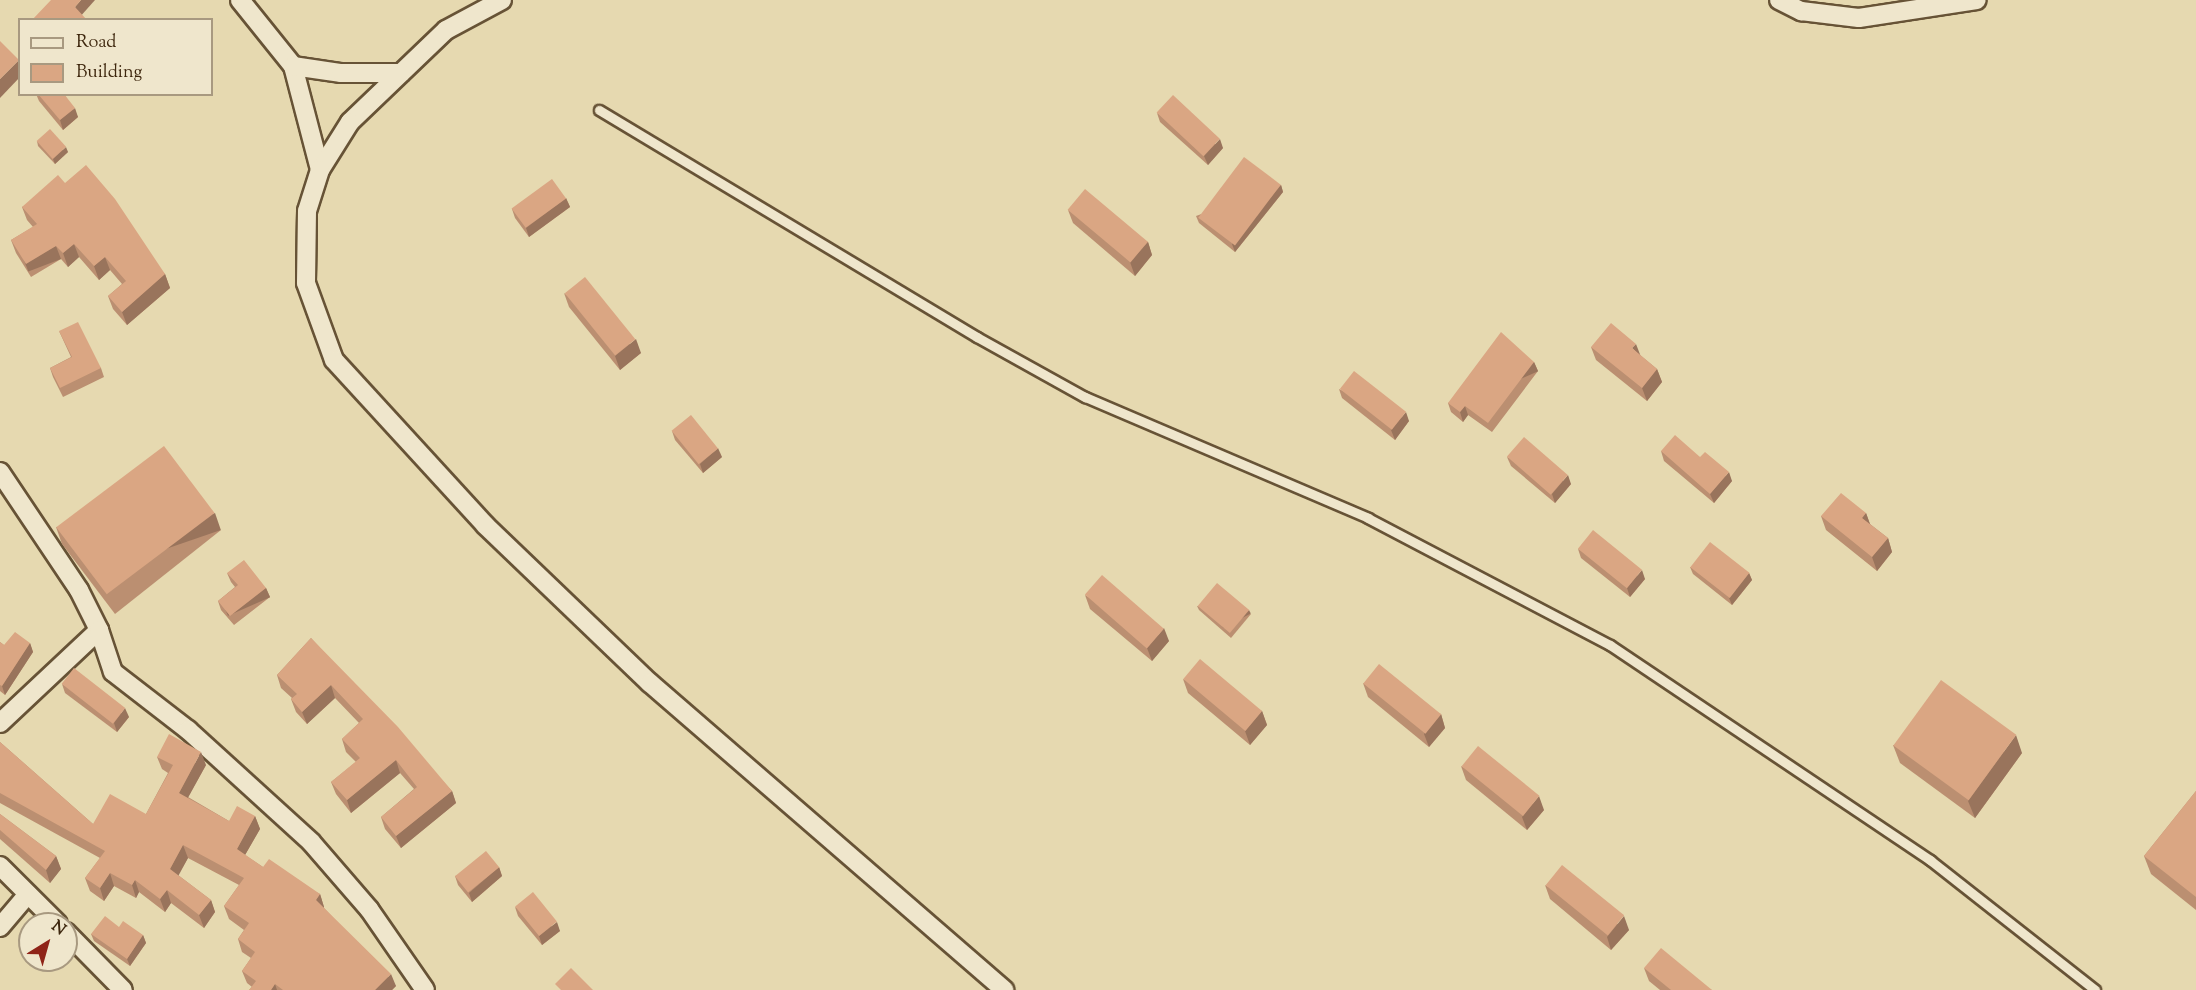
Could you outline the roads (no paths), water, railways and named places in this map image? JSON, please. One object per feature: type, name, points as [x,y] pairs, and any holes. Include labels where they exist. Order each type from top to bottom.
[{"type":"street","points":[[240,0],[293,66],[320,170]]},
{"type":"street","points":[[502,0],[446,30],[350,122],[320,170],[307,211],[306,283],[334,360],[485,525],[650,683],[1004,990]]},
{"type":"street","points":[[1779,0],[1801,11],[1859,18],[1977,0]]},
{"type":"street","points":[[293,66],[341,73],[401,73]]},
{"type":"street","points":[[0,472],[79,590],[99,630],[113,672],[188,730],[311,842],[369,909],[425,990]]},
{"type":"street","points":[[0,723],[99,630]]},
{"type":"street","points":[[0,866],[46,912]]},
{"type":"street","points":[[0,927],[28,894]]},
{"type":"street","points":[[78,945],[123,990]]},
{"type":"lane","points":[[599,110],[977,337],[1085,397],[1368,518],[1610,645],[1930,860],[2095,990]]}]
